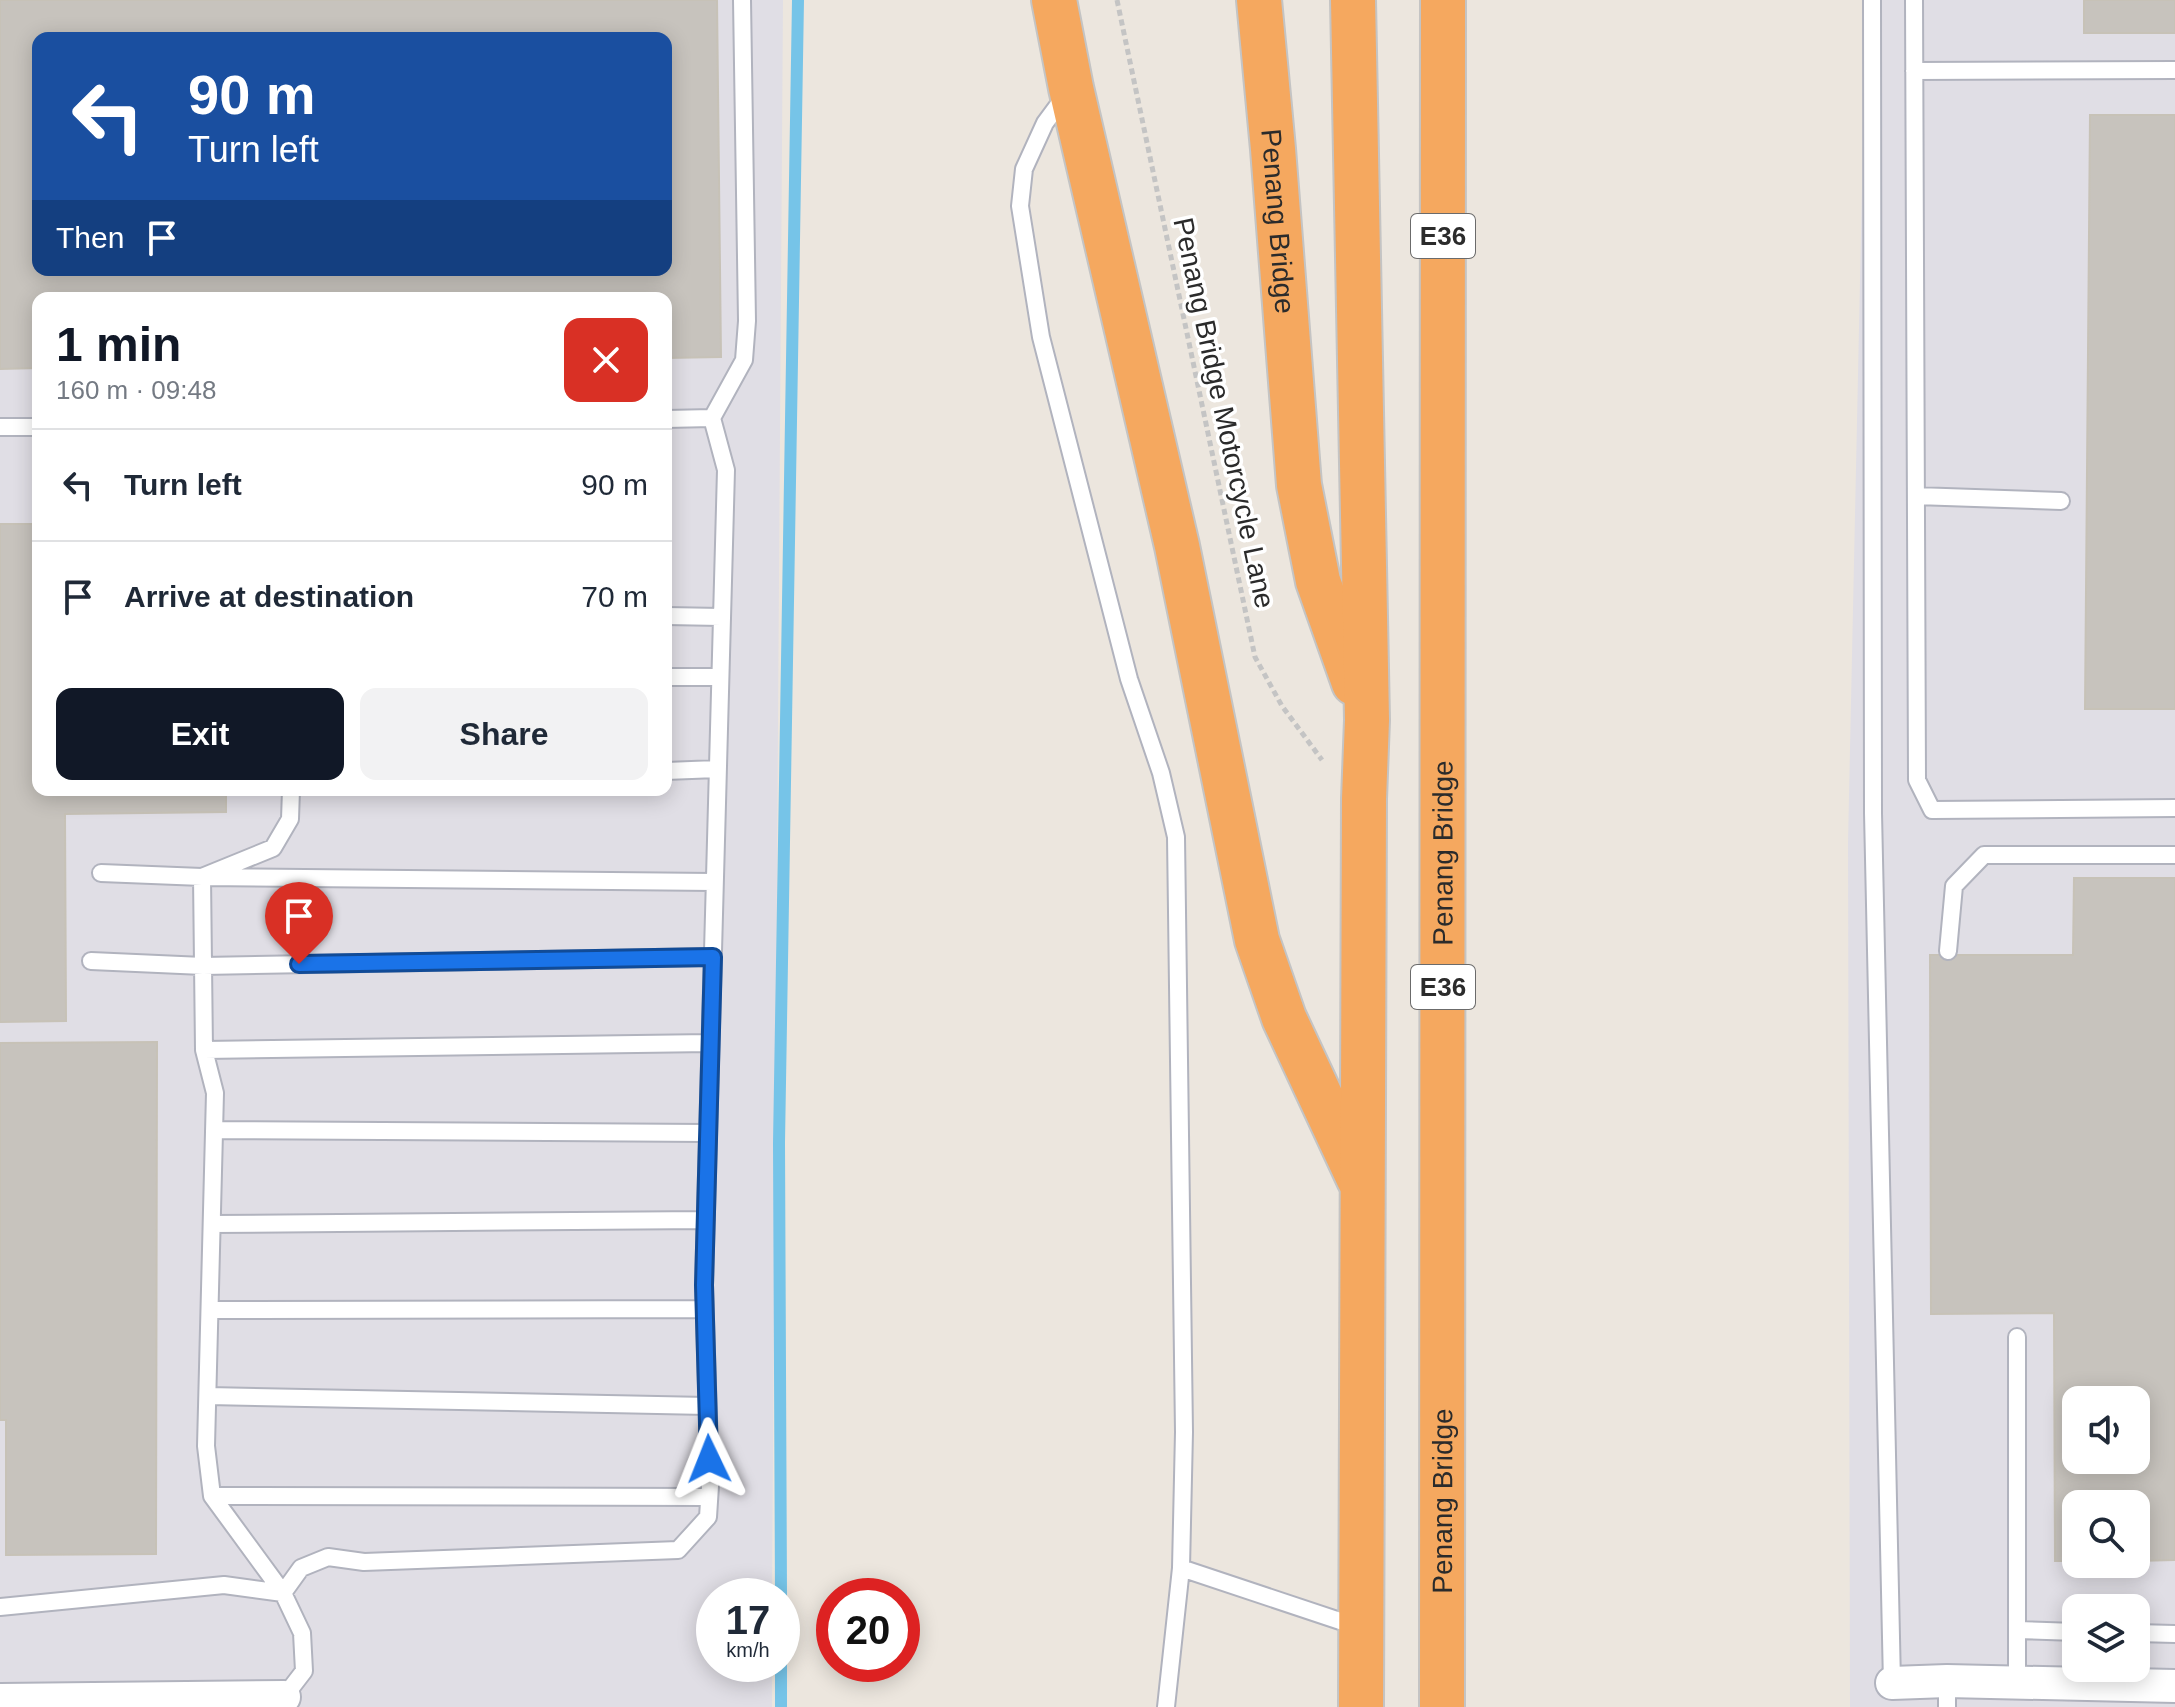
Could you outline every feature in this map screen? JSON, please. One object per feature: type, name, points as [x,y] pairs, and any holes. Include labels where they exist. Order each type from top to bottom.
[{"type":"highway","points":[[1054,0],[1071,88],[1177,546],[1257,940],[1284,1018],[1365,1192]]},
{"type":"highway","name":"Penang Bridge","points":[[1259,0],[1299,485],[1318,581],[1367,720]]},
{"type":"highway","name":"Penang Bridge","points":[[1353,0],[1367,720],[1364,799],[1361,1707]]},
{"type":"highway","name":"Penang Bridge","points":[[1442,1707],[1443,0]]},
{"type":"highway","points":[[1442,108],[1468,0]]},
{"type":"street","points":[[1892,1683],[1947,1694],[2017,1682],[2175,1686]]},
{"type":"street","points":[[0,1700],[32,1703],[284,1697]]},
{"type":"lane","points":[[283,1593],[301,1568],[328,1557],[364,1562],[678,1550],[708,1517],[704,1309],[726,470],[712,418],[744,360],[747,321],[742,0]]},
{"type":"lane","points":[[1872,0],[1873,813],[1892,1683]]},
{"type":"lane","points":[[1914,0],[1917,780],[1932,810],[2175,808]]},
{"type":"lane","points":[[1914,71],[2175,70]]},
{"type":"lane","points":[[1071,88],[1045,123],[1024,169],[1020,206],[1041,337],[1129,679],[1161,773],[1176,837],[1184,1432],[1181,1568],[1166,1707]]},
{"type":"lane","points":[[672,419],[712,418]]},
{"type":"lane","points":[[0,427],[32,427]]},
{"type":"lane","points":[[1916,496],[2061,501]]},
{"type":"lane","points":[[672,616],[721,617]]},
{"type":"lane","points":[[672,677],[720,677]]},
{"type":"lane","points":[[672,771],[717,769]]},
{"type":"lane","points":[[202,877],[273,848],[290,819],[291,796]]},
{"type":"lane","points":[[1948,951],[1954,886],[1984,855],[2175,855]]},
{"type":"lane","points":[[101,873],[202,877],[714,882]]},
{"type":"lane","points":[[202,877],[204,1050],[215,1093],[206,1446],[212,1496],[283,1593],[302,1633],[304,1671],[284,1697]]},
{"type":"lane","points":[[91,961],[203,966],[713,957]]},
{"type":"lane","points":[[204,1050],[710,1043]]},
{"type":"lane","points":[[214,1130],[708,1133]]},
{"type":"lane","points":[[212,1224],[706,1220]]},
{"type":"lane","points":[[210,1310],[704,1309]]},
{"type":"lane","points":[[2017,1337],[2017,1682]]},
{"type":"lane","points":[[208,1396],[707,1406]]},
{"type":"lane","points":[[212,1496],[709,1497]]},
{"type":"lane","points":[[1181,1568],[1362,1628]]},
{"type":"lane","points":[[0,1607],[224,1585],[283,1593]]},
{"type":"lane","points":[[2017,1630],[2062,1632]]},
{"type":"lane","points":[[2150,1633],[2175,1634]]},
{"type":"path","name":"Penang Bridge Motorcycle Lane","points":[[1117,0],[1255,657],[1282,706],[1316,755],[1364,799]]},
{"type":"shaded area","points":[[0,0],[783,0],[772,1578],[696,1578],[696,1682],[772,1682],[772,1707],[0,1707]]},
{"type":"shaded area","points":[[1866,0],[2175,0],[2175,1707],[1850,1707],[1848,843]]},
{"type":"building","points":[[0,0],[717,0],[721,357],[672,358],[672,292],[32,292],[32,368],[0,369]]},
{"type":"building","points":[[2084,0],[2175,0],[2175,33],[2084,33]]},
{"type":"building","points":[[2090,115],[2175,115],[2175,709],[2085,709]]},
{"type":"building","points":[[0,524],[32,524],[32,796],[226,796],[226,812],[65,814],[66,1021],[0,1022]]},
{"type":"building","points":[[2074,878],[2175,878],[2175,1560],[2150,1561],[2150,1490],[2062,1490],[2062,1561],[2055,1561],[2054,1313],[1931,1314],[1930,955],[2073,955]]},
{"type":"building","points":[[157,1042],[156,1554],[6,1555],[6,1420],[0,1420],[0,1043]]},
{"type":"waterway","points":[[781,1578],[779,1143],[798,0]]},
{"type":"waterway","points":[[781,1682],[781,1707]]},
{"type":"route","points":[[299,964],[713,957],[704,1285],[709,1459]]}]
